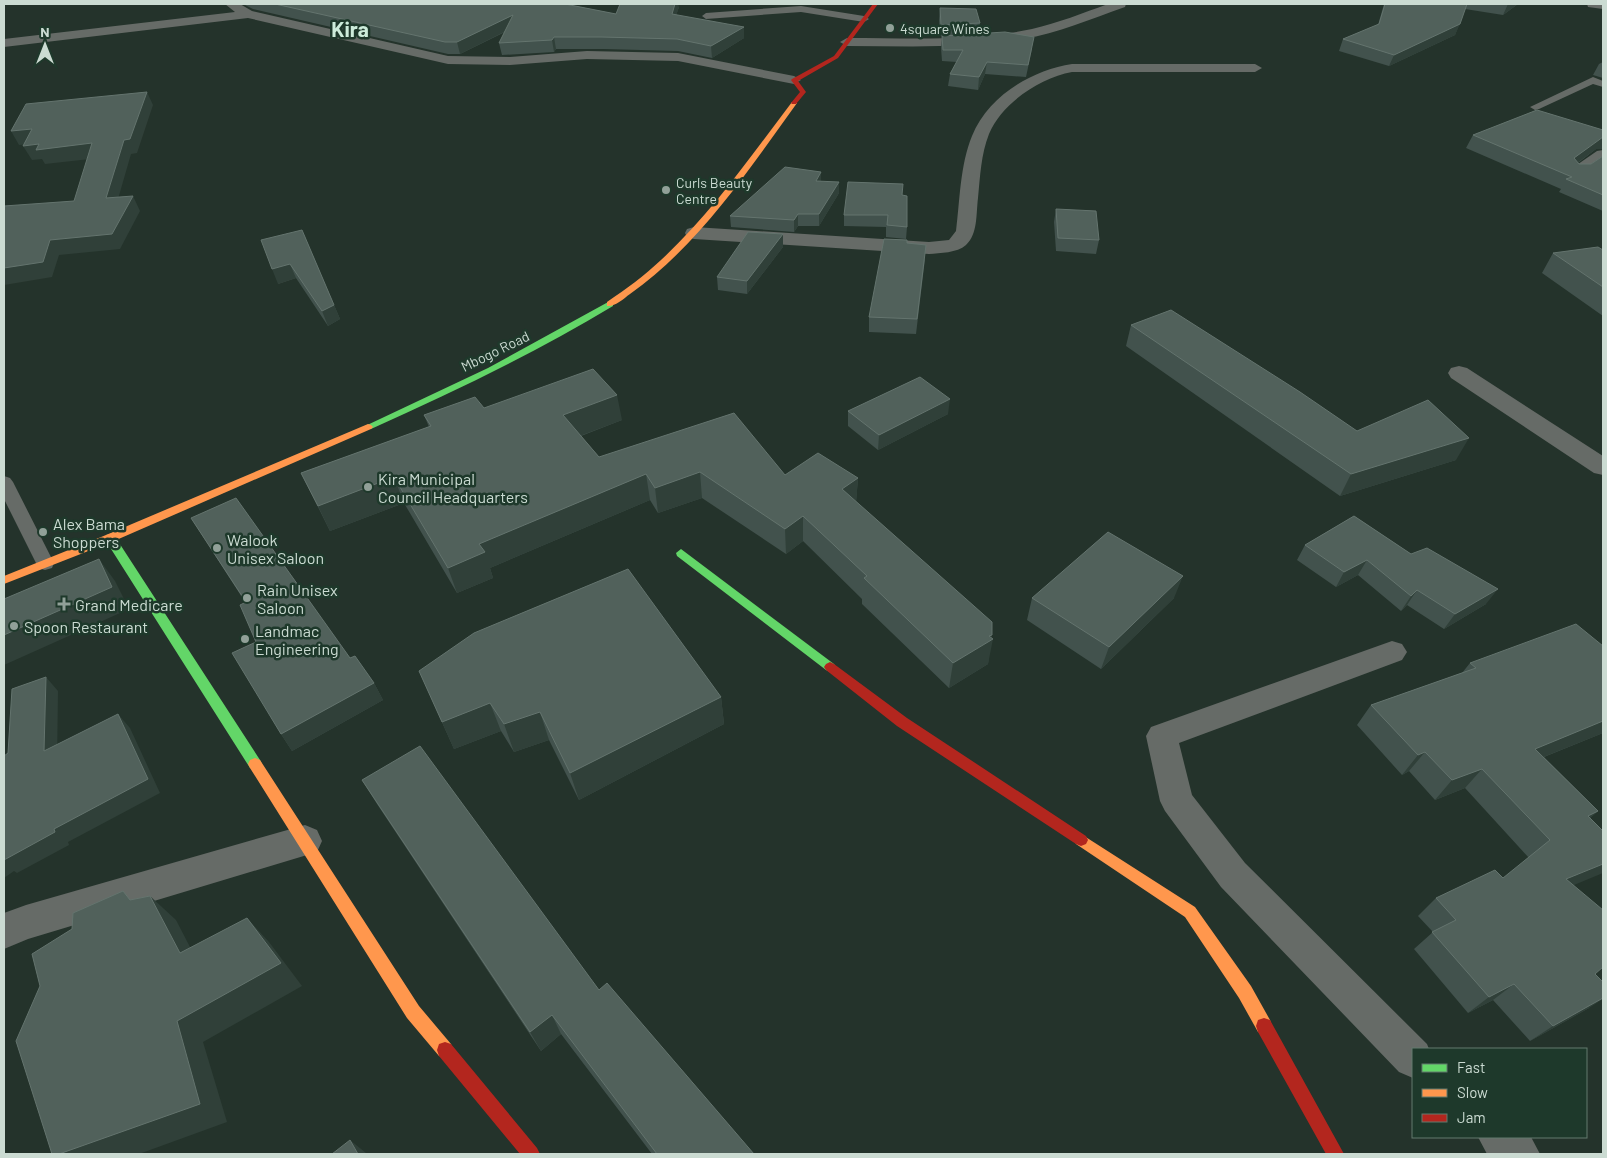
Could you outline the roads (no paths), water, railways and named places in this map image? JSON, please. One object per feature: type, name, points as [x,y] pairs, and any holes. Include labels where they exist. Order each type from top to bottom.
[{"type":"main road","points":[[794,80],[836,57],[875,4]]},
{"type":"main road","name":"Mbogo Road","points":[[4,580],[110,538],[419,404],[556,337],[618,299],[654,271],[694,233],[723,198],[804,92],[794,80]]},
{"type":"main road","points":[[110,538],[413,1012],[531,1154]]},
{"type":"main road","points":[[681,553],[902,722],[1190,912],[1245,992],[1335,1154]]},
{"type":"street","points":[[231,4],[248,14],[448,60],[510,61],[586,55],[678,57],[794,80]]},
{"type":"street","points":[[847,42],[1005,38],[1042,31],[1120,4]]},
{"type":"street","points":[[1593,4],[1603,6]]},
{"type":"street","points":[[4,43],[248,14]]},
{"type":"street","points":[[694,233],[929,248],[958,244],[963,239],[965,231],[973,169],[985,127],[1012,97],[1037,78],[1047,73],[1072,68],[1255,68]]},
{"type":"street","points":[[1577,171],[1603,154]]},
{"type":"street","points":[[1460,373],[1603,467]]},
{"type":"street","points":[[1392,652],[1162,736],[1177,801],[1233,875],[1412,1057]]},
{"type":"street","points":[[4,931],[26,922],[304,841]]},
{"type":"street","points":[[1500,1138],[1518,1154]]},
{"type":"lane","points":[[706,16],[801,9],[864,19]]},
{"type":"lane","points":[[1535,107],[1593,80],[1603,84]]},
{"type":"lane","points":[[4,482],[45,563]]},
{"type":"place","name":"4square Wines","points":[[890,28]]},
{"type":"place","name":"Curls Beauty Centre","points":[[666,190]]},
{"type":"place","name":"Kira Municipal Council Headquarters","points":[[368,487]]},
{"type":"place","name":"Alex Bama Shoppers","points":[[43,532]]},
{"type":"place","name":"Walook Unisex Saloon","points":[[217,548]]},
{"type":"place","name":"Rain Unisex Saloon","points":[[247,598]]},
{"type":"place","name":"Grand Medicare","points":[[64,604]]},
{"type":"place","name":"Spoon Restaurant","points":[[14,626]]},
{"type":"place","name":"Landmac Engineering","points":[[245,639]]},
{"type":"district","name":"Kira","points":[[350,28]]}]
